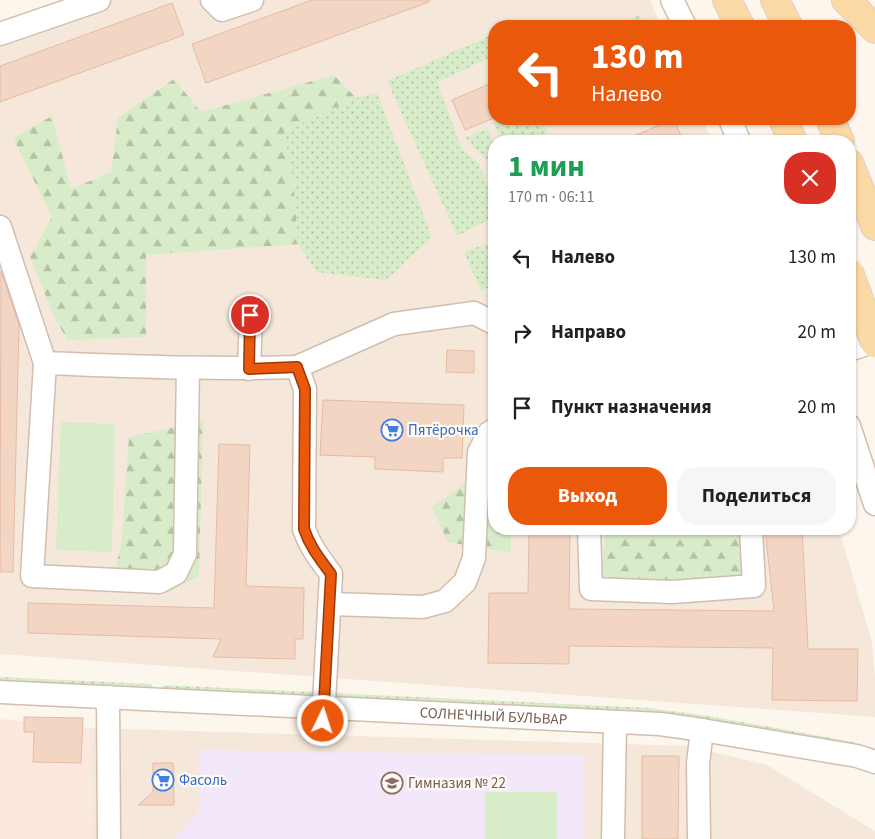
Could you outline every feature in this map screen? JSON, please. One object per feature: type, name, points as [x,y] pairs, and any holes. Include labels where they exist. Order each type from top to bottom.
[{"type":"main road","points":[[727,0],[737,20]]},
{"type":"main road","points":[[775,0],[785,20]]},
{"type":"main road","points":[[846,0],[875,29]]},
{"type":"main road","points":[[856,179],[875,226]]},
{"type":"main road","points":[[856,291],[875,342]]},
{"type":"street","points":[[0,34],[99,0]]},
{"type":"street","points":[[212,0],[222,10],[252,0]]},
{"type":"street","points":[[672,0],[682,20]]},
{"type":"street","points":[[0,227],[45,363],[32,576],[159,582],[176,573],[185,554],[188,368]]},
{"type":"street","points":[[45,363],[249,369],[297,367],[394,324],[474,313],[488,320]]},
{"type":"street","points":[[249,369],[250,315]]},
{"type":"street","points":[[856,348],[875,342]]},
{"type":"street","points":[[297,367],[305,389],[304,529],[308,542],[331,574],[323,715]]},
{"type":"street","points":[[330,604],[423,607],[446,601],[465,582],[474,558],[479,452],[488,435]]},
{"type":"street","points":[[856,447],[875,504]]},
{"type":"street","points":[[589,535],[591,589],[672,592],[754,586],[751,535]]},
{"type":"street","name":"СОЛНЕЧНЫЙ БУЛЬВАР","points":[[0,692],[108,697],[323,715],[660,724],[857,756],[875,762]]},
{"type":"street","points":[[108,697],[109,839]]},
{"type":"street","points":[[612,839],[615,722]]},
{"type":"street","points":[[698,839],[698,763],[702,730]]},
{"type":"shaded area","points":[[71,0],[650,0],[658,20],[488,20],[488,125],[705,125],[709,135],[488,135],[488,535],[841,535],[872,642],[875,676],[875,717],[0,654],[0,22]]},
{"type":"shaded area","points":[[0,719],[90,728],[91,839],[0,839]]},
{"type":"shaded area","points":[[90,728],[689,746],[767,765],[875,831],[875,839],[91,839]]},
{"type":"shaded area","name":"Гимназия № 22","points":[[199,750],[584,755],[584,839],[174,839],[200,810]]},
{"type":"green space","points":[[639,15],[642,20],[627,20]]},
{"type":"green space","points":[[488,37],[488,59],[437,82],[462,149],[479,164],[488,187],[488,220],[457,236],[387,81]]},
{"type":"green space","points":[[334,75],[356,98],[284,131],[294,189],[298,244],[146,255],[146,337],[68,340],[56,321],[30,257],[52,217],[13,138],[52,116],[71,189],[111,172],[118,118],[174,79],[201,112]]},
{"type":"green space","points":[[377,93],[432,237],[386,280],[316,272],[298,244],[294,189],[284,131],[356,98]]},
{"type":"green space","points":[[494,125],[544,125],[548,132],[541,135],[499,135]]},
{"type":"green space","points":[[487,128],[490,135],[488,135],[488,159],[486,160],[465,138]]},
{"type":"green space","points":[[488,243],[488,288],[481,291],[464,252]]},
{"type":"green space","points":[[203,421],[199,576],[169,592],[111,589],[122,539],[129,437]]},
{"type":"green space","points":[[61,422],[115,424],[112,552],[56,550]]},
{"type":"green space","points":[[488,470],[488,535],[511,535],[511,553],[448,542],[432,507],[466,483]]},
{"type":"green space","points":[[605,535],[744,535],[753,599],[659,599],[601,578]]},
{"type":"green space","points":[[0,677],[152,684],[152,689],[0,682]]},
{"type":"green space","points":[[163,685],[649,708],[708,716],[854,742],[853,747],[163,690]]},
{"type":"green space","points":[[485,792],[557,792],[557,839],[485,839]]},
{"type":"building","points":[[312,0],[429,0],[429,2],[206,83],[192,44]]},
{"type":"building","points":[[172,3],[184,35],[0,102],[0,66]]},
{"type":"building","points":[[488,85],[488,120],[465,130],[452,100]]},
{"type":"building","points":[[660,125],[676,125],[681,135],[636,135]]},
{"type":"building","points":[[1,271],[19,325],[13,572],[0,572]]},
{"type":"building","points":[[447,350],[474,351],[474,373],[446,372]]},
{"type":"building","name":"Пятёрочка","points":[[323,400],[464,405],[462,458],[443,458],[443,472],[375,469],[375,457],[320,455]]},
{"type":"building","points":[[219,444],[250,445],[246,586],[304,588],[303,639],[295,639],[295,659],[213,657],[221,639],[28,633],[28,603],[214,608]]},
{"type":"building","points":[[529,535],[570,535],[569,609],[774,611],[766,535],[802,535],[808,649],[858,649],[857,701],[772,700],[773,648],[569,646],[569,664],[488,663],[489,593],[528,593]]},
{"type":"building","points":[[24,717],[83,718],[81,763],[33,762],[34,732],[24,732]]},
{"type":"building","points":[[642,756],[679,756],[678,839],[642,839]]},
{"type":"building","points":[[153,763],[173,763],[174,805],[138,805],[153,792]]},
{"type":"place","name":"Пятёрочка","points":[[392,430]]},
{"type":"place","name":"Фасоль","points":[[163,780]]},
{"type":"place","name":"Гимназия № 22","points":[[392,783]]},
{"type":"route","points":[[250,315],[249,369],[297,367],[305,389],[304,529],[308,542],[314,552],[331,574],[323,721]]}]
